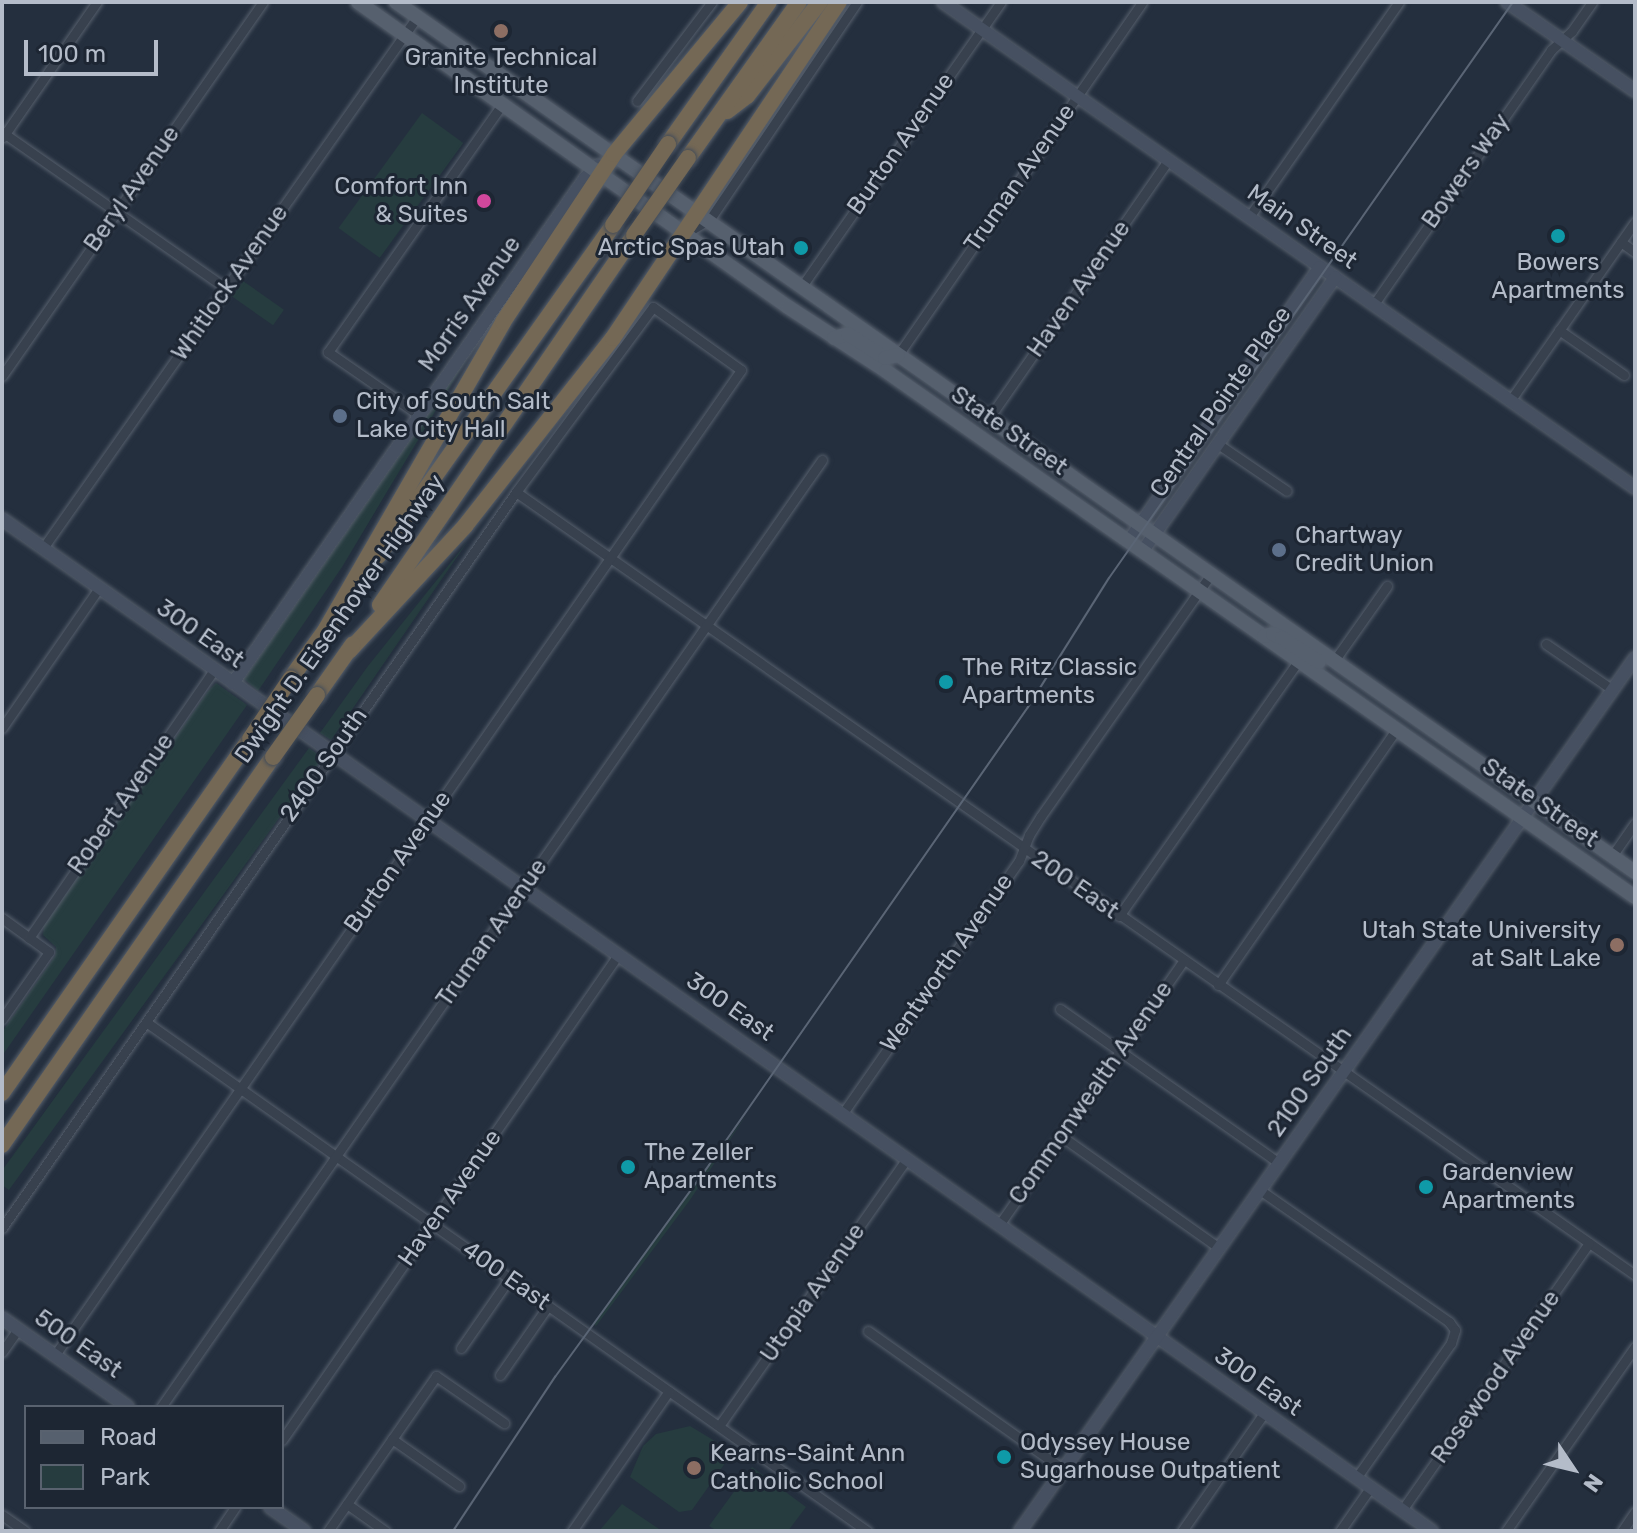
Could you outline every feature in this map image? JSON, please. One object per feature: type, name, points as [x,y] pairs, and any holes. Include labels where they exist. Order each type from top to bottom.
[{"type":"highway","points":[[326,629],[503,322],[597,172],[740,2]]},
{"type":"highway","name":"Dwight D. Eisenhower Highway","points":[[2,1093],[769,2]]},
{"type":"highway","name":"Dwight D. Eisenhower Highway","points":[[2,1145],[799,2]]},
{"type":"highway","points":[[714,122],[747,96],[820,2]]},
{"type":"highway","points":[[349,651],[465,526],[613,338],[686,234],[704,215],[839,2]]},
{"type":"main road","name":"State Street","points":[[358,2],[1635,897]]},
{"type":"main road","name":"State Street","points":[[396,2],[704,215],[898,355],[1635,872]]},
{"type":"main road","points":[[834,338],[848,334],[885,358],[898,355]]},
{"type":"main road","points":[[886,371],[902,369],[926,384],[934,380]]},
{"type":"main road","points":[[1263,637],[1273,634],[1282,638],[1322,664],[1334,661]]},
{"type":"street","points":[[97,2],[3,135],[226,288]]},
{"type":"street","name":"Beryl Avenue","points":[[2,376],[263,2]]},
{"type":"street","points":[[637,101],[712,2]]},
{"type":"street","points":[[704,215],[857,2]]},
{"type":"street","name":"Main Street","points":[[943,2],[1635,488]]},
{"type":"street","name":"Burton Avenue","points":[[802,286],[1001,2]]},
{"type":"street","name":"Truman Avenue","points":[[898,355],[1142,2]]},
{"type":"street","points":[[1249,217],[1399,2]]},
{"type":"street","points":[[1507,2],[1635,91]]},
{"type":"street","name":"Bowers Way","points":[[1374,304],[1551,50],[1592,2]]},
{"type":"street","name":"Whitlock Avenue","points":[[43,548],[417,17]]},
{"type":"street","points":[[419,415],[328,352],[502,104]]},
{"type":"street","name":"Haven Avenue","points":[[989,418],[1168,160]]},
{"type":"street","name":"Morris Avenue","points":[[233,683],[419,415],[597,172]]},
{"type":"street","points":[[1510,401],[1635,222]]},
{"type":"street","points":[[1621,242],[1635,252]]},
{"type":"street","name":"Central Pointe Place","points":[[1128,542],[1320,267]]},
{"type":"street","name":"Central Pointe Place","points":[[1142,552],[1335,277]]},
{"type":"street","name":"2400 South","points":[[2,1228],[516,492],[653,307],[741,370]]},
{"type":"street","points":[[1559,330],[1624,375]]},
{"type":"street","name":"Burton Avenue","points":[[55,1355],[741,370]]},
{"type":"street","points":[[1218,444],[1287,491]]},
{"type":"street","name":"Truman Avenue","points":[[162,1405],[822,460]]},
{"type":"street","name":"200 East","points":[[516,492],[1635,1275]]},
{"type":"street","name":"300 East","points":[[2,519],[1432,1531]]},
{"type":"street","name":"Wentworth Avenue","points":[[843,1113],[1019,861],[1041,816],[1211,574]]},
{"type":"street","points":[[1334,661],[1387,586]]},
{"type":"street","points":[[2,728],[99,588]]},
{"type":"street","points":[[1546,644],[1613,690]]},
{"type":"street","name":"2100 South","points":[[1020,1531],[1536,803],[1635,658]]},
{"type":"street","points":[[1119,916],[1298,661]]},
{"type":"street","name":"Robert Avenue","points":[[29,938],[214,670]]},
{"type":"street","points":[[1218,985],[1396,730]]},
{"type":"street","points":[[1612,856],[1635,823]]},
{"type":"street","points":[[2,918],[49,952],[2,1019]]},
{"type":"street","name":"Haven Avenue","points":[[284,1437],[618,955]]},
{"type":"street","name":"Commonwealth Avenue","points":[[999,1225],[1183,961]]},
{"type":"street","points":[[1060,1009],[1279,1163]]},
{"type":"street","name":"400 East","points":[[146,1022],[867,1531]]},
{"type":"street","points":[[1061,1136],[1219,1248]]},
{"type":"street","name":"Utopia Avenue","points":[[719,1426],[906,1160]]},
{"type":"street","points":[[1260,1190],[1455,1330],[1451,1343],[1356,1478]]},
{"type":"street","name":"Rosewood Avenue","points":[[1402,1510],[1589,1243]]},
{"type":"street","points":[[461,1348],[509,1279]]},
{"type":"street","points":[[500,1375],[548,1306]]},
{"type":"street","name":"500 East","points":[[2,1318],[125,1405]]},
{"type":"street","points":[[2,1352],[18,1329]]},
{"type":"street","points":[[868,1331],[1063,1469]]},
{"type":"street","points":[[1506,1531],[1635,1347]]},
{"type":"street","points":[[328,1531],[436,1376],[504,1423]]},
{"type":"street","points":[[572,1531],[669,1391]]},
{"type":"street","points":[[1182,1531],[1264,1413]]},
{"type":"street","points":[[392,1439],[459,1486]]},
{"type":"street","points":[[1340,1531],[1370,1488]]},
{"type":"street","points":[[347,1504],[385,1531]]},
{"type":"street","points":[[219,1531],[234,1509]]},
{"type":"street","points":[[273,1509],[304,1531]]},
{"type":"street","points":[[1622,1531],[1635,1512]]},
{"type":"street","points":[[2,1515],[25,1531]]},
{"type":"green space","points":[[422,113],[463,143],[380,258],[339,228]]},
{"type":"green space","points":[[243,281],[284,310],[273,325],[232,297]]},
{"type":"green space","points":[[466,360],[342,567],[258,691],[244,679]]},
{"type":"green space","points":[[468,541],[331,740],[320,733],[368,666]]},
{"type":"green space","points":[[216,683],[247,705],[2,1056],[2,1032],[55,956],[56,947],[43,935],[44,926]]},
{"type":"green space","points":[[309,748],[323,758],[9,1190],[2,1185],[2,1171]]},
{"type":"green space","points":[[747,1114],[690,1200],[596,1326],[594,1324]]},
{"type":"green space","points":[[690,1426],[733,1452],[692,1510],[679,1512],[630,1477],[643,1446],[656,1434]]},
{"type":"green space","points":[[752,1467],[806,1507],[788,1531],[717,1531],[709,1526]]},
{"type":"green space","points":[[622,1504],[662,1531],[599,1531]]},
{"type":"tram line","points":[[453,1531],[555,1377],[709,1165],[1028,707],[1109,578],[1513,2]]},
{"type":"place","name":"Granite Technical Institute","points":[[501,31]]},
{"type":"place","name":"Comfort Inn & Suites","points":[[484,201]]},
{"type":"place","name":"Bowers Apartments","points":[[1558,236]]},
{"type":"place","name":"Arctic Spas Utah","points":[[801,248]]},
{"type":"place","name":"City of South Salt Lake City Hall","points":[[340,416]]},
{"type":"place","name":"Chartway Credit Union","points":[[1279,550]]},
{"type":"place","name":"The Ritz Classic Apartments","points":[[946,682]]},
{"type":"place","name":"Utah State University at Salt Lake","points":[[1617,945]]},
{"type":"place","name":"The Zeller Apartments","points":[[628,1167]]},
{"type":"place","name":"Gardenview Apartments","points":[[1426,1187]]},
{"type":"place","name":"Odyssey House Sugarhouse Outpatient","points":[[1004,1457]]},
{"type":"place","name":"Kearns-Saint Ann Catholic School","points":[[694,1468]]}]
